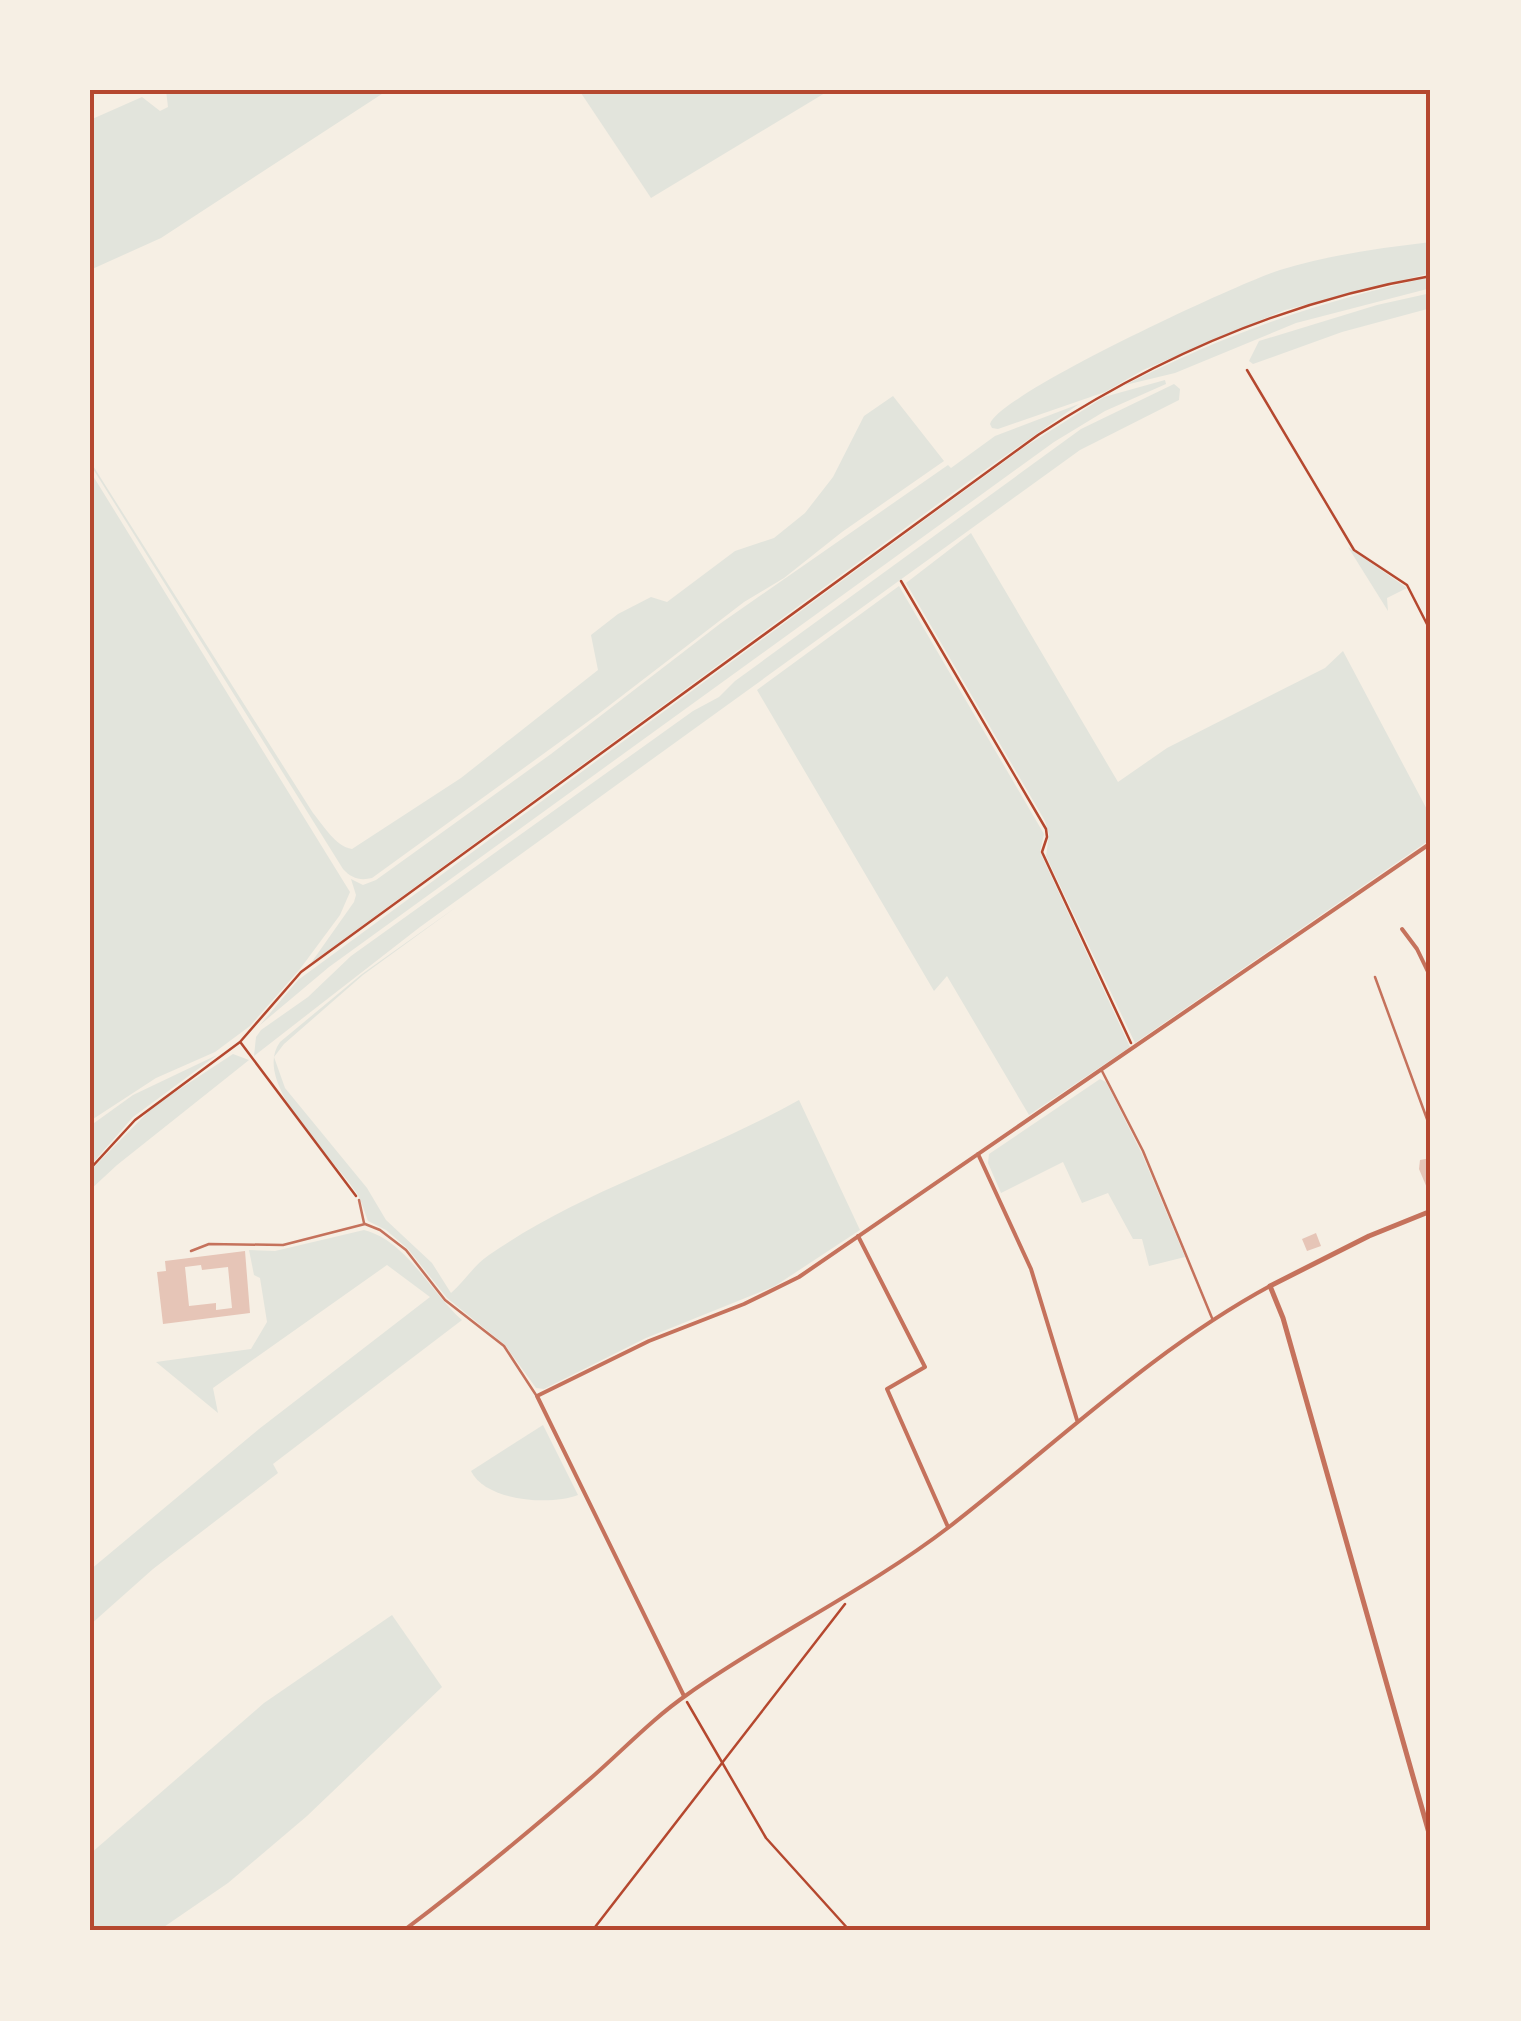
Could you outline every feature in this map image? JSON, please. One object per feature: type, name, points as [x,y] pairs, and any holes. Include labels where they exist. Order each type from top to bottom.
[{"type":"street","points":[[684,1696],[537,1396],[649,1341],[776,1290],[1431,843]]},
{"type":"street","points":[[1402,929],[1417,948],[1431,978]]},
{"type":"street","points":[[978,1154],[1031,1269],[1078,1422]]},
{"type":"street","points":[[403,1931],[539,1823],[684,1696],[850,1595],[948,1528],[1212,1318],[1369,1236],[1431,1211]]},
{"type":"street","points":[[858,1236],[925,1367],[887,1389],[948,1528]]},
{"type":"street","points":[[1270,1286],[1284,1318],[1431,1840]]},
{"type":"lane","points":[[1376,976],[1431,1130]]},
{"type":"lane","points":[[1102,1071],[1143,1151],[1212,1318]]},
{"type":"lane","points":[[359,1200],[365,1224]]},
{"type":"lane","points":[[191,1251],[208,1244],[283,1245],[365,1224],[380,1230],[406,1250],[445,1300],[504,1346],[537,1396]]},
{"type":"path","points":[[90,1169],[135,1120],[240,1042],[300,972],[1068,416],[1174,358],[1232,332],[1356,292],[1431,276]]},
{"type":"path","points":[[1247,370],[1354,550],[1407,584],[1431,632]]},
{"type":"path","points":[[901,582],[1046,828],[1042,852],[1134,1048]]},
{"type":"path","points":[[240,1042],[359,1200]]},
{"type":"path","points":[[592,1931],[850,1595]]},
{"type":"path","points":[[684,1696],[766,1838],[850,1931]]},
{"type":"shaded area","points":[[166,90],[388,90],[161,238],[90,270],[90,120],[142,97],[160,111],[168,107]]},
{"type":"shaded area","points":[[579,90],[823,90],[825,93],[651,198]]},
{"type":"shaded area","points":[[1431,242],[1431,273],[1285,310],[1143,370],[1105,392],[998,429],[990,424],[1003,409],[1075,366],[1256,279],[1336,256]]},
{"type":"shaded area","points":[[1431,277],[1431,288],[1296,323],[1175,373],[1125,385],[1274,321]]},
{"type":"shaded area","points":[[1431,293],[1431,308],[1342,332],[1253,364],[1249,361],[1259,341]]},
{"type":"shaded area","points":[[1165,380],[1166,384],[1105,411],[1054,442],[329,967],[260,1025],[298,980],[1023,448],[1104,397]]},
{"type":"shaded area","points":[[1174,384],[1180,389],[1179,400],[1080,450],[420,927],[254,1056],[256,1037],[261,1030],[308,997],[351,956],[693,711],[719,697],[735,681],[1081,429]]},
{"type":"shaded area","points":[[893,396],[944,461],[784,578],[744,602],[597,715],[368,879],[356,878],[343,869],[90,464],[313,813],[335,840],[352,849],[461,778],[598,670],[591,635],[618,614],[651,597],[667,602],[735,551],[774,538],[805,513],[833,477],[864,416]]},
{"type":"shaded area","points":[[1079,404],[311,963],[354,902],[351,879],[363,885],[376,880],[551,754],[721,623],[948,465],[951,468],[995,436]]},
{"type":"shaded area","points":[[90,471],[350,892],[340,915],[300,969],[250,1026],[215,1052],[156,1078],[90,1121]]},
{"type":"shaded area","points":[[971,533],[1118,782],[1167,748],[1325,668],[1343,651],[1431,817],[1431,839],[1135,1043],[1046,856],[1049,834],[1045,821],[906,583]]},
{"type":"shaded area","points":[[1348,547],[1407,588],[1387,598],[1388,611]]},
{"type":"shaded area","points":[[899,586],[1044,834],[1040,852],[1130,1047],[1029,1115],[947,976],[934,991],[757,690]]},
{"type":"shaded area","points":[[459,905],[363,975],[275,1056],[280,1042],[362,974]]},
{"type":"shaded area","points":[[233,1054],[249,1060],[90,1190],[90,1171],[154,1106]]},
{"type":"shaded area","points":[[217,1055],[133,1117],[90,1166],[90,1126],[133,1095]]},
{"type":"shaded area","points":[[274,1058],[285,1088],[367,1188],[386,1220],[432,1263],[451,1293],[484,1259],[525,1232],[799,1100],[860,1230],[775,1286],[646,1338],[544,1389],[536,1388],[505,1345],[447,1298],[408,1249],[368,1221],[356,1192],[285,1099],[276,1078]]},
{"type":"shaded area","points":[[1100,1079],[1106,1082],[1142,1154],[1185,1257],[1149,1266],[1142,1239],[1133,1239],[1108,1193],[1082,1203],[1063,1162],[1001,1193],[988,1163],[989,1154]]},
{"type":"shaded area","points":[[364,1230],[405,1256],[462,1320],[273,1464],[278,1473],[153,1569],[90,1625],[90,1570],[259,1429],[430,1297],[387,1265],[213,1388],[218,1413],[156,1362],[251,1349],[267,1322],[260,1278],[254,1275],[249,1250],[275,1251]]},
{"type":"shaded area","points":[[543,1425],[578,1495],[551,1500],[519,1498],[478,1481],[471,1471]]},
{"type":"shaded area","points":[[392,1615],[442,1687],[307,1816],[228,1883],[158,1931],[90,1931],[90,1854],[264,1703]]},
{"type":"building","points":[[1431,1158],[1431,1187],[1427,1188],[1419,1169],[1420,1160]]},
{"type":"building","points":[[1316,1233],[1321,1246],[1307,1251],[1302,1239]]},
{"type":"building","points":[[245,1251],[250,1313],[163,1324],[157,1272],[166,1271],[165,1261]],"holes":[[[201,1265],[202,1270],[228,1267],[232,1308],[216,1310],[216,1303],[189,1306],[185,1267]]]}]
